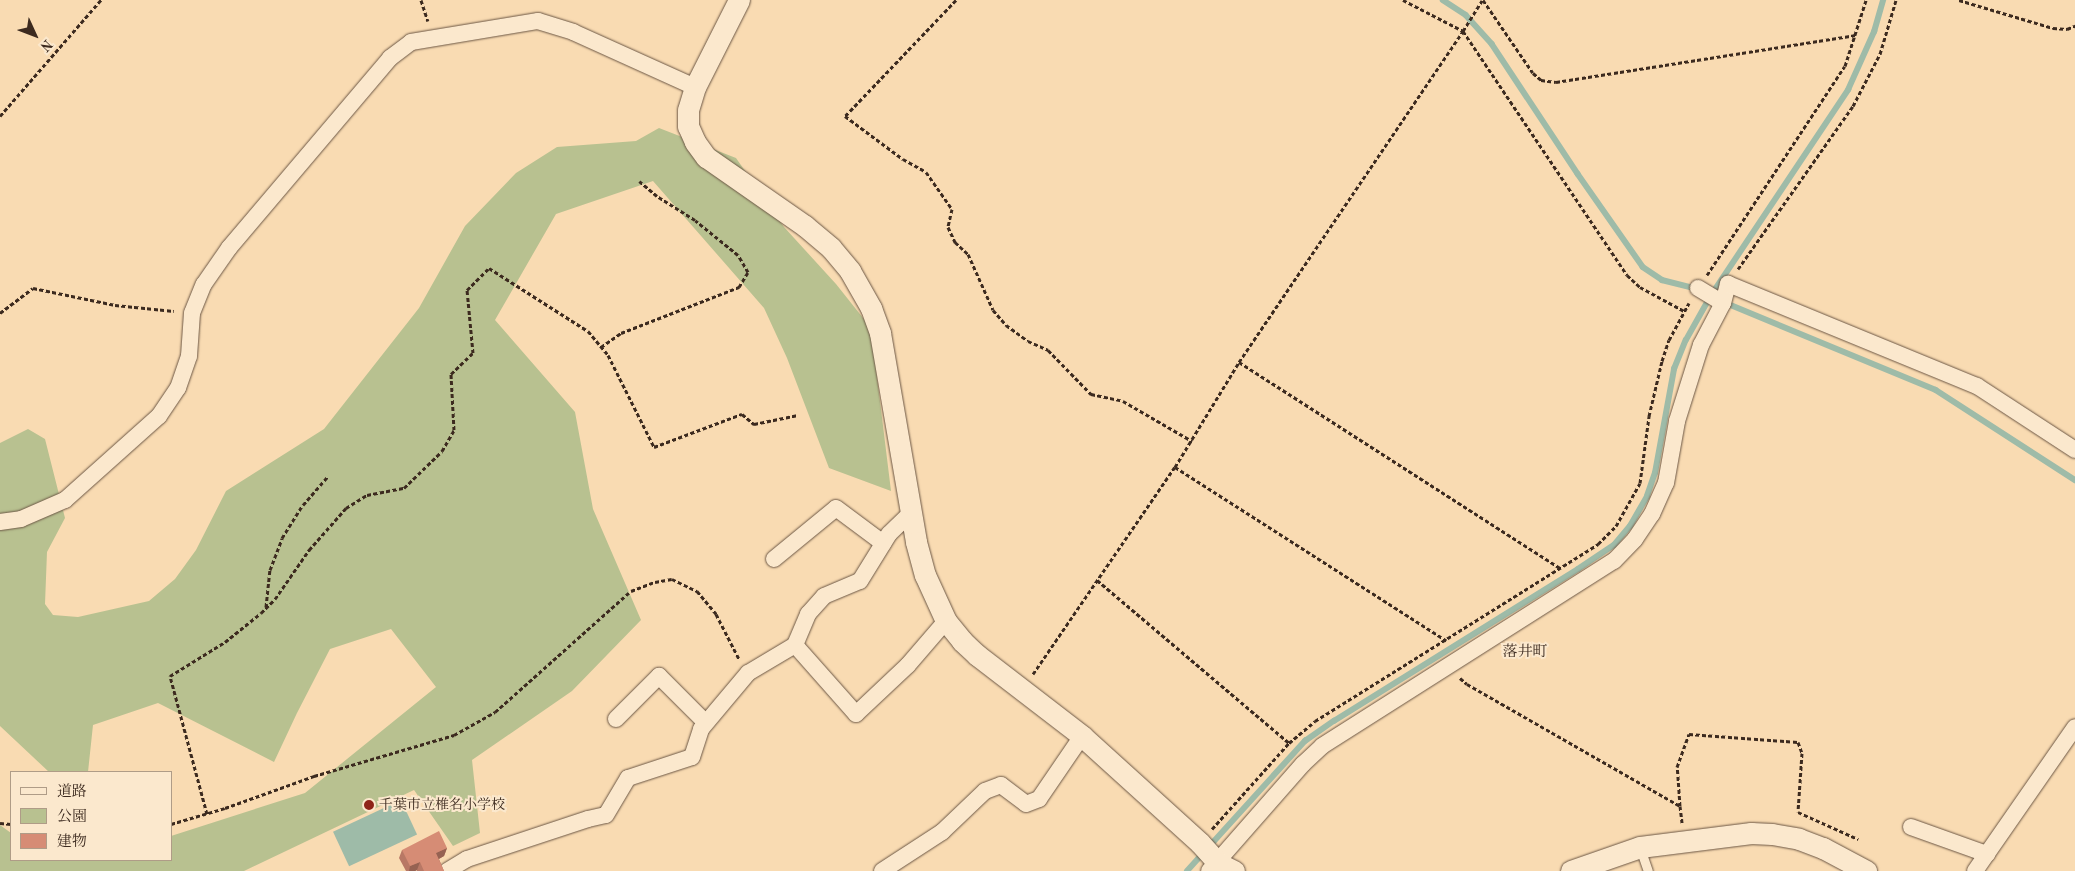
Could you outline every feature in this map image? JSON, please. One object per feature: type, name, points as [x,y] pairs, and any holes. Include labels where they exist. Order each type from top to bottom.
[{"type":"street","points":[[739,0],[695,87],[688,110],[688,126],[695,142],[706,157],[805,226],[831,248],[850,271],[871,308],[880,333],[916,542],[925,575],[946,622],[972,650],[1082,736],[1200,843],[1220,868],[1303,764],[1322,746],[1614,561],[1635,539],[1652,514],[1666,483],[1677,420],[1701,345],[1723,303],[1728,284],[1977,386],[2075,450]]},
{"type":"street","points":[[0,522],[21,519],[65,500],[159,416],[178,388],[189,356],[192,313],[204,284],[229,248],[390,58],[411,42],[538,21],[573,32],[695,87]]},
{"type":"street","points":[[1698,289],[1723,303]]},
{"type":"street","points":[[774,559],[836,508],[883,542]]},
{"type":"street","points":[[447,871],[467,858],[606,815],[628,778],[692,757],[701,729],[748,673],[794,644],[808,614],[824,596],[860,581],[889,534],[912,512]]},
{"type":"street","points":[[794,644],[856,714],[908,665],[946,622]]},
{"type":"street","points":[[616,719],[659,676],[706,723]]},
{"type":"street","points":[[1975,871],[2075,726]]},
{"type":"street","points":[[882,871],[942,832],[985,791],[1001,785],[1026,804],[1038,799],[1082,736]]},
{"type":"street","points":[[1911,827],[1987,854]]},
{"type":"street","points":[[1571,871],[1640,847],[1751,833],[1772,834],[1799,839],[1823,848],[1866,871]]},
{"type":"lane","points":[[1640,847],[1648,871]]},
{"type":"path","points":[[0,116],[101,0]]},
{"type":"path","points":[[956,0],[845,116],[903,159],[926,172],[952,209],[948,227],[956,242],[968,254],[993,310],[1006,325],[1028,341],[1048,350],[1091,394],[1122,401],[1192,441]]},
{"type":"path","points":[[1403,0],[1464,31],[1627,275],[1640,287],[1684,311]]},
{"type":"path","points":[[1023,689],[1175,467],[1239,362],[1464,31],[1483,0],[1533,72],[1541,80],[1548,81],[1856,36]]},
{"type":"path","points":[[1200,843],[1289,743],[1315,721],[1598,544],[1616,526],[1640,483],[1649,416],[1662,360],[1684,311],[1845,66],[1866,0]]},
{"type":"path","points":[[1728,284],[1853,106],[1880,54],[1896,0]]},
{"type":"path","points":[[1960,0],[2053,28],[2068,29],[2075,26]]},
{"type":"path","points":[[602,347],[621,332],[739,287],[748,272],[738,255],[696,220],[657,196],[640,181]]},
{"type":"path","points":[[207,814],[170,676],[225,642],[266,608],[275,599],[314,543],[346,508],[367,496],[404,488],[442,451],[454,430],[450,374],[473,353],[467,290],[489,268],[588,331],[608,355],[654,447],[742,414],[754,424],[798,414]]},
{"type":"path","points":[[0,313],[33,288],[115,305],[192,313]]},
{"type":"path","points":[[1239,362],[1560,568]]},
{"type":"path","points":[[1175,467],[1446,640],[1453,663],[1467,684],[1680,806]]},
{"type":"path","points":[[266,608],[270,570],[282,538],[303,505],[327,477]]},
{"type":"path","points":[[172,824],[207,814],[314,776],[454,735],[495,712],[631,591],[655,582],[672,579],[696,591],[708,602],[748,673]]},
{"type":"path","points":[[1097,580],[1289,743]]},
{"type":"path","points":[[1685,841],[1680,806],[1678,767],[1689,734],[1798,742],[1802,753],[1798,812],[1858,839]]},
{"type":"green space","points":[[659,128],[736,158],[784,227],[836,284],[871,328],[891,491],[829,468],[787,358],[764,308],[653,181],[556,214],[495,320],[575,412],[593,509],[641,620],[572,691],[472,760],[480,833],[453,846],[414,790],[244,871],[0,871],[0,825],[10,832],[10,861],[172,861],[172,836],[305,793],[436,687],[391,629],[330,649],[274,762],[158,703],[93,725],[88,771],[48,771],[0,726],[0,443],[28,429],[45,439],[65,518],[47,552],[45,604],[53,615],[78,617],[149,601],[175,579],[196,550],[226,491],[324,429],[419,308],[465,226],[516,173],[557,147],[636,141]]},
{"type":"shaded area","points":[[401,800],[417,834],[349,866],[333,832]]},
{"type":"building","points":[[439,831],[447,848],[436,853],[444,871],[424,871],[420,862],[410,866],[402,850]]},
{"type":"waterway","points":[[1443,0],[1466,15],[1492,44],[1578,174],[1643,267],[1662,280],[1698,289]]},
{"type":"waterway","points":[[1187,871],[1305,741],[1578,569],[1614,545],[1630,526],[1647,496],[1655,473],[1674,369],[1686,340],[1710,297],[1848,90],[1874,32],[1883,0]]},
{"type":"waterway","points":[[1726,303],[1936,390],[2075,480]]},
{"type":"place","name":"千葉市立椎名小学校","points":[[369,805]]},
{"type":"district","name":"落井町","points":[[1525,653]]}]
